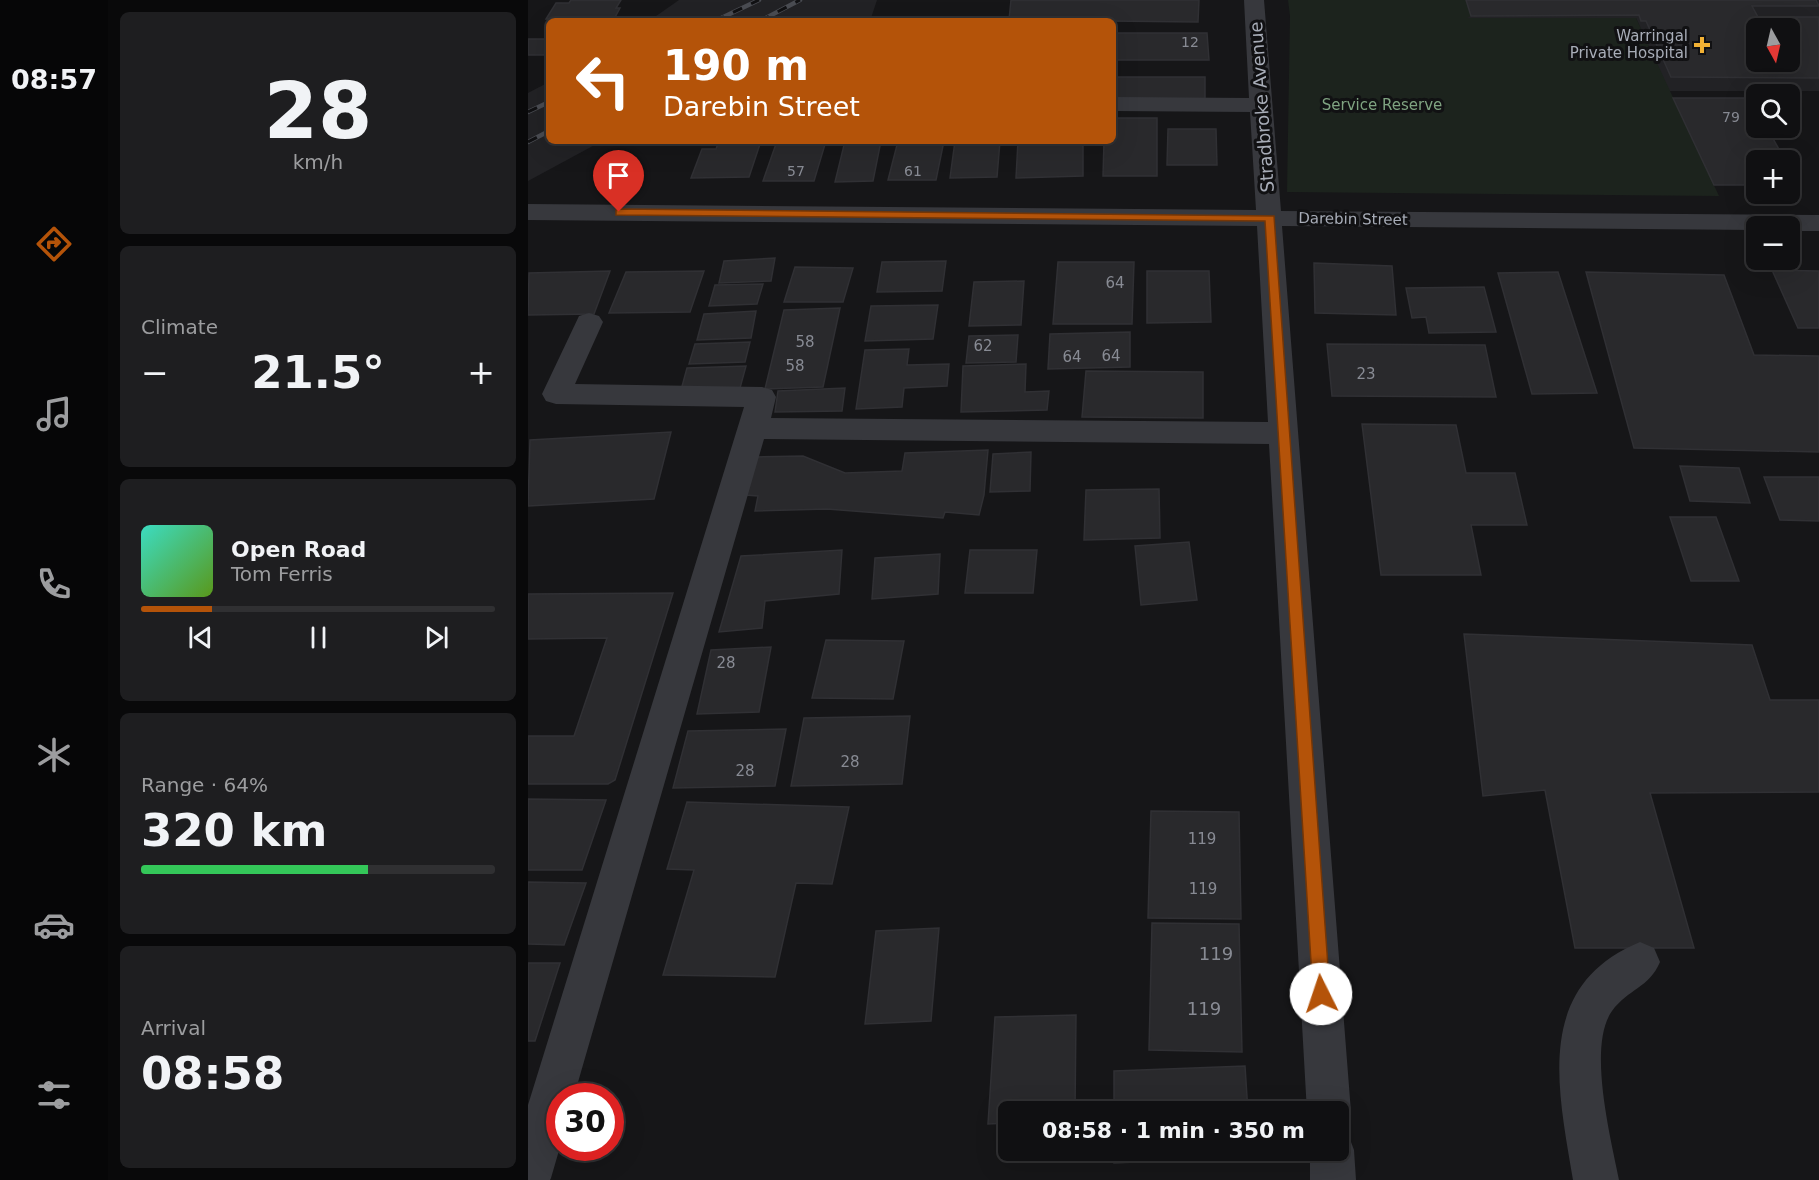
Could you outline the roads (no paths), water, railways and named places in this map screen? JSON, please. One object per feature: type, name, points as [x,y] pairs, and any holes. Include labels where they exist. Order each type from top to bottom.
[{"type":"street","name":"Stradbroke Avenue","points":[[1254,0],[1328,1101]]},
{"type":"street","points":[[1116,104],[1262,105]]},
{"type":"street","name":"Darebin Street","points":[[528,212],[1819,223]]},
{"type":"street","points":[[528,1178],[762,397],[556,394],[589,322]]},
{"type":"street","points":[[753,428],[1284,433]]},
{"type":"street","points":[[1596,1180],[1581,1099],[1581,1030],[1596,997],[1640,962]]},
{"type":"street","points":[[1333,1161],[1334,1180]]},
{"type":"railway","points":[[721,18],[759,0]]},
{"type":"railway","points":[[766,18],[800,0]]},
{"type":"railway","points":[[528,112],[546,103]]},
{"type":"railway","points":[[528,142],[546,133]]},
{"type":"place","name":"Warringal Private Hospital","points":[[1702,45]]},
{"type":"park label","name":"Service Reserve","points":[[1382,105]]}]
